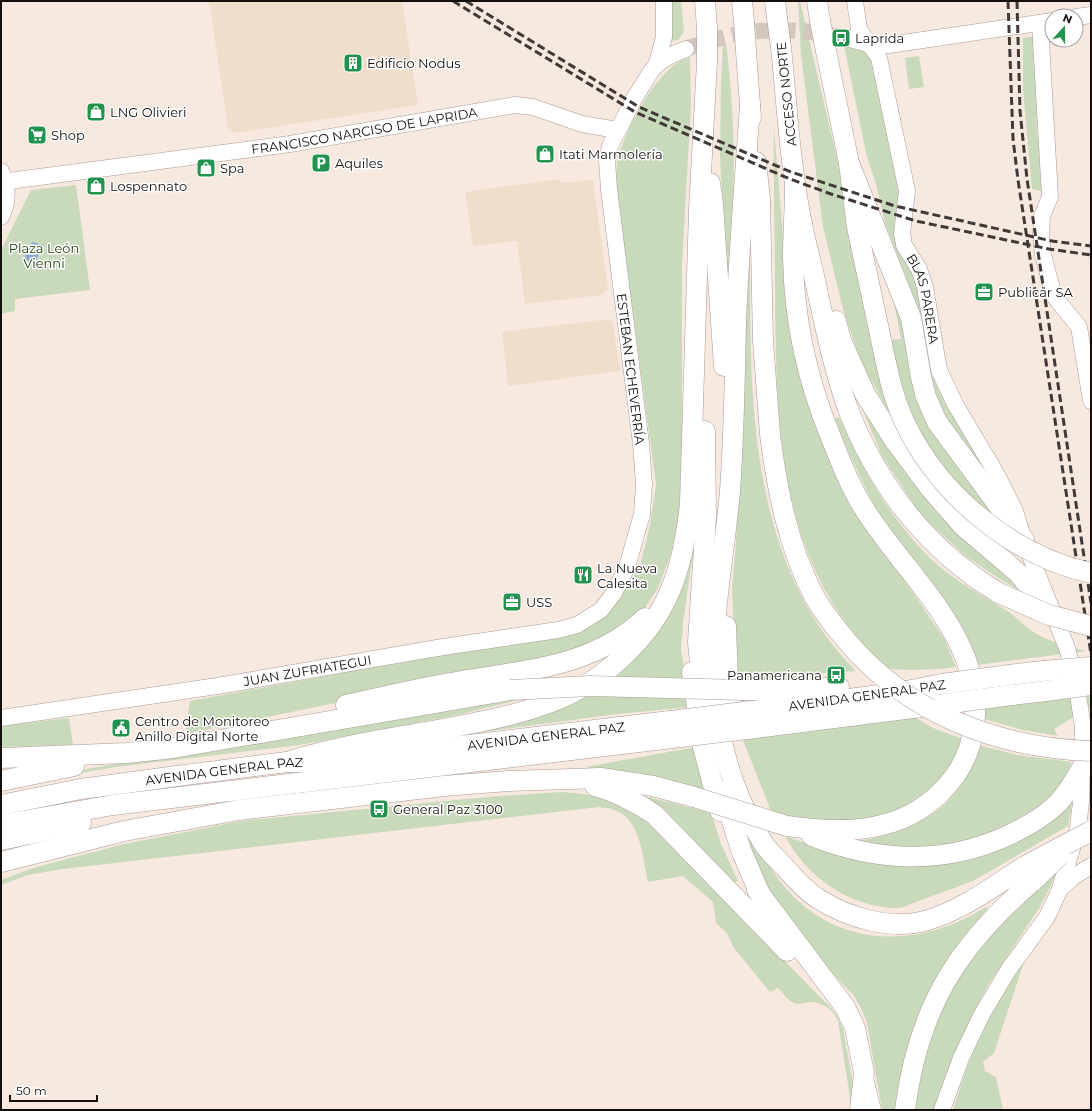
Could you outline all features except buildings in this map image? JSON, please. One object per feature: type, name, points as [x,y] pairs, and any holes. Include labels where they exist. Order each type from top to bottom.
[{"type":"highway","points":[[287,762],[324,750],[469,724],[521,712],[555,701],[603,674],[628,652],[654,619],[670,592],[686,538],[690,510],[692,402],[697,331],[699,210],[704,142],[707,62],[705,1]]},
{"type":"highway","points":[[7,862],[124,831],[231,811],[444,786],[508,781],[601,778],[653,786],[787,826],[839,846],[871,854],[921,857],[959,853],[1003,838],[1042,816],[1058,803],[1087,760],[1037,746],[1006,740],[960,724],[927,709],[906,696],[880,676],[865,662],[834,626],[815,598],[802,570],[791,539],[780,498],[770,434],[763,341],[760,199],[750,105],[742,1]]},
{"type":"highway","points":[[819,8],[849,164],[857,226],[890,383],[905,424],[919,449],[952,491],[973,511],[1024,547],[1067,566],[1091,573]]},
{"type":"highway","name":"ACCESO NORTE","points":[[776,9],[795,186]]},
{"type":"highway","points":[[750,105],[730,488],[724,556],[728,681],[737,748],[749,786],[773,839],[781,862],[797,881],[816,897],[839,910],[868,920],[904,924],[928,920],[1029,873],[1084,835]]},
{"type":"highway","points":[[704,142],[713,204],[725,374],[732,434]]},
{"type":"highway","points":[[849,164],[911,318],[922,384],[937,422],[1024,540]]},
{"type":"highway","points":[[795,186],[801,224],[836,371],[849,409],[878,470],[901,506],[922,532],[949,558],[973,577],[999,593],[1049,615],[1091,626]]},
{"type":"highway","points":[[787,826],[820,831],[860,830],[902,819],[918,811],[937,797],[951,782],[962,765],[972,742],[976,714],[974,680],[958,641],[941,612],[865,510],[847,477],[828,432],[806,362],[797,305],[793,258],[795,186]]},
{"type":"highway","points":[[801,224],[824,282],[841,340],[865,394],[895,441],[930,488],[963,526],[1018,573],[1054,616]]},
{"type":"highway","points":[[697,331],[704,402],[706,495],[698,642],[712,746],[726,806],[741,850],[763,901],[802,949],[829,988],[845,1007],[855,1028],[864,1073],[860,1110]]},
{"type":"highway","points":[[263,732],[301,715],[392,694],[561,664],[591,654],[612,643],[636,626],[670,592]]},
{"type":"highway","name":"AVENIDA GENERAL PAZ","points":[[746,721],[941,684],[1043,671],[1091,667]]},
{"type":"highway","points":[[1,758],[127,753],[173,748],[510,690],[576,686],[799,690],[894,682],[941,684]]},
{"type":"highway","name":"AVENIDA GENERAL PAZ","points":[[1,825],[113,804],[207,793],[671,730],[746,721],[944,704],[1091,685]]},
{"type":"highway","name":"AVENIDA GENERAL PAZ","points":[[1,805],[81,789],[287,762],[334,762],[671,730]]},
{"type":"highway","points":[[1,781],[127,753]]},
{"type":"highway","points":[[570,780],[609,789],[633,800],[655,815],[794,958],[829,988]]},
{"type":"highway","points":[[1,840],[136,812],[207,793]]},
{"type":"highway","points":[[905,1110],[909,1079],[918,1040],[941,987],[990,920],[1029,873]]},
{"type":"street","points":[[617,130],[642,85],[658,63],[664,37],[664,1]]},
{"type":"street","name":"BLAS PARERA","points":[[855,1],[859,29],[879,58],[907,192],[902,234],[904,245],[919,269],[925,287],[939,370],[955,404],[996,473],[1015,511],[1024,540],[1067,648],[1076,682],[1087,760],[1084,835],[1060,890]]},
{"type":"street","points":[[846,38],[868,44],[889,46],[1044,22]]},
{"type":"street","points":[[1047,48],[1050,197],[1042,216],[1041,234],[1043,254],[1054,296],[1079,328],[1091,401]]},
{"type":"street","points":[[658,63],[686,49]]},
{"type":"street","name":"FRANCISCO NARCISO DE LAPRIDA","points":[[3,178],[290,144],[515,105],[533,107],[582,124],[617,130]]},
{"type":"street","name":"ESTEBAN ECHEVERRÍA","points":[[606,603],[620,582],[633,547],[642,514],[644,484],[641,444],[608,183],[608,153],[617,130]]},
{"type":"street","points":[[1,217],[7,202],[3,178]]},
{"type":"street","name":"JUAN ZUFRIATEGUI","points":[[1,718],[217,686],[443,647],[558,630],[586,620],[606,603]]},
{"type":"street","points":[[942,1110],[961,1058],[982,1014],[1009,969],[1047,917],[1060,890],[1073,877],[1091,866]]},
{"type":"street","points":[[864,1073],[873,1110]]},
{"type":"shaded area","points":[[209,1],[402,1],[418,105],[235,133],[228,128]]},
{"type":"shaded area","points":[[560,179],[561,183],[593,180],[608,289],[602,295],[525,304],[517,241],[473,246],[465,192]]},
{"type":"shaded area","points":[[609,319],[613,322],[620,371],[508,386],[502,332]]},
{"type":"green space","points":[[672,1],[681,1],[684,32],[678,40],[672,41]]},
{"type":"green space","points":[[798,1],[800,1],[837,158],[873,342],[901,339],[891,287],[894,287],[915,371],[1007,533],[939,484],[890,414],[861,363],[843,309],[823,227],[801,55]]},
{"type":"green space","points":[[1035,36],[1037,130],[1043,192],[1032,189],[1023,89],[1023,38]]},
{"type":"green space","points":[[726,44],[732,106],[734,168],[728,292],[720,158],[721,82],[723,45]]},
{"type":"green space","points":[[844,45],[866,46],[873,58],[904,193],[899,223],[920,283],[932,334],[996,485],[959,438],[934,391],[924,323],[885,223],[876,184],[866,153]]},
{"type":"green space","points":[[919,56],[924,87],[909,89],[905,58]]},
{"type":"green space","points":[[690,58],[691,105],[682,264],[682,500],[676,541],[658,588],[640,615],[587,651],[185,734],[190,701],[569,631],[609,608],[640,566],[650,525],[656,485],[616,186],[617,164],[620,151],[634,119],[655,86],[666,72],[678,63]]},
{"type":"green space","points":[[774,127],[785,260],[798,348],[901,575],[945,640],[956,667],[902,670],[885,666],[870,652],[853,632],[827,593],[808,552],[794,509],[785,465],[779,419],[775,327]]},
{"type":"green space","name":"Plaza León Vienni","points":[[76,185],[90,290],[15,299],[15,311],[1,314],[1,250],[31,190]]},
{"type":"green space","points":[[750,256],[751,366],[755,421],[762,476],[775,530],[794,581],[820,628],[856,671],[809,674],[810,680],[767,682],[736,680],[732,587],[736,543],[745,316]]},
{"type":"green space","points":[[856,394],[1031,597],[998,578],[964,555],[919,513],[882,456]]},
{"type":"green space","points":[[839,417],[878,492],[902,526],[931,559],[959,581],[1009,612],[1038,635],[1058,643],[1086,651],[976,665],[914,564],[874,506],[848,451],[835,418]]},
{"type":"green space","points":[[693,553],[683,623],[681,649],[690,707],[618,714],[444,737],[586,695],[623,669],[645,648],[686,574]]},
{"type":"green space","points":[[1091,693],[1091,706],[1054,729],[1058,736],[1023,730],[984,719],[985,706]]},
{"type":"green space","points":[[526,698],[457,715],[300,745],[116,767],[38,780],[38,777],[479,704]]},
{"type":"green space","points":[[909,714],[933,728],[963,739],[948,772],[922,797],[907,806],[886,815],[835,823],[790,817],[771,811],[743,740]]},
{"type":"green space","points":[[69,718],[73,745],[1,747],[1,726]]},
{"type":"green space","points":[[978,745],[1018,755],[1072,762],[1062,786],[1038,810],[998,832],[928,849],[852,842],[900,830],[931,815],[944,805],[955,793],[964,779]]},
{"type":"green space","points":[[696,747],[706,792],[626,773],[585,767]]},
{"type":"green space","points":[[561,792],[586,795],[607,800],[627,809],[648,822],[830,1007],[836,1014],[843,1029],[855,1094],[852,1110],[838,1021],[833,1013],[827,1007],[819,1003],[794,1003],[778,988],[770,992],[734,948],[727,933],[716,923],[713,902],[683,876],[648,882],[641,845],[634,828],[629,820],[622,814],[611,809],[599,807],[63,869],[28,875],[1,885],[1,880],[33,868],[124,844],[241,821],[487,797]]},
{"type":"green space","points":[[734,795],[760,850],[779,880],[800,903],[824,920],[849,930],[876,936],[904,936],[932,931],[959,921],[986,907],[988,910],[963,940],[897,1110],[882,1110],[867,1023],[854,996],[810,949],[762,882]]},
{"type":"green space","points":[[649,797],[711,813],[721,844],[738,881],[734,883],[648,800]]},
{"type":"green space","points":[[1073,798],[1068,826],[973,881],[900,908],[882,907],[865,903],[848,897],[833,888],[818,878],[806,865],[794,851],[785,836],[814,846],[919,864]]},
{"type":"green space","points":[[1059,869],[1040,907],[987,987],[972,1016],[952,1061],[937,1110],[914,1110],[925,1053],[946,998],[982,941]]},
{"type":"green space","points":[[1025,959],[994,1053],[983,1062],[985,1071],[996,1077],[1003,1110],[953,1110],[966,1069],[983,1029],[1002,992]]},
{"type":"water","points":[[33,242],[43,245],[34,265],[27,260],[25,254],[25,249]]},
{"type":"tunnel","points":[[686,49],[727,37],[765,31],[803,31],[846,38]]},
{"type":"railway","points":[[453,1],[635,112],[790,179],[831,194],[916,221],[1049,249],[1091,255]]},
{"type":"railway","points":[[466,1],[639,107],[791,172],[895,206],[1052,241],[1091,246]]},
{"type":"railway","points":[[1008,1],[1013,139],[1018,180],[1091,654]]},
{"type":"railway","points":[[1017,1],[1020,111],[1027,179],[1091,603]]},
{"type":"place","name":"Laprida","points":[[841,38]]},
{"type":"place","name":"Edificio Nodus","points":[[353,63]]},
{"type":"place","name":"LNG Olivieri","points":[[96,112]]},
{"type":"place","name":"Shop","points":[[37,135]]},
{"type":"place","name":"Itati Marmolería","points":[[545,154]]},
{"type":"place","name":"Aquiles","points":[[321,163]]},
{"type":"place","name":"Spa","points":[[206,168]]},
{"type":"place","name":"Lospennato","points":[[96,186]]},
{"type":"place","name":"Publicar SA","points":[[984,292]]},
{"type":"place","name":"La Nueva Calesita","points":[[583,575]]},
{"type":"place","name":"USS","points":[[512,602]]},
{"type":"place","name":"Panamericana","points":[[836,675]]},
{"type":"place","name":"Centro de Monitoreo Anillo Digital Norte","points":[[121,728]]},
{"type":"place","name":"General Paz 3100","points":[[379,809]]}]
